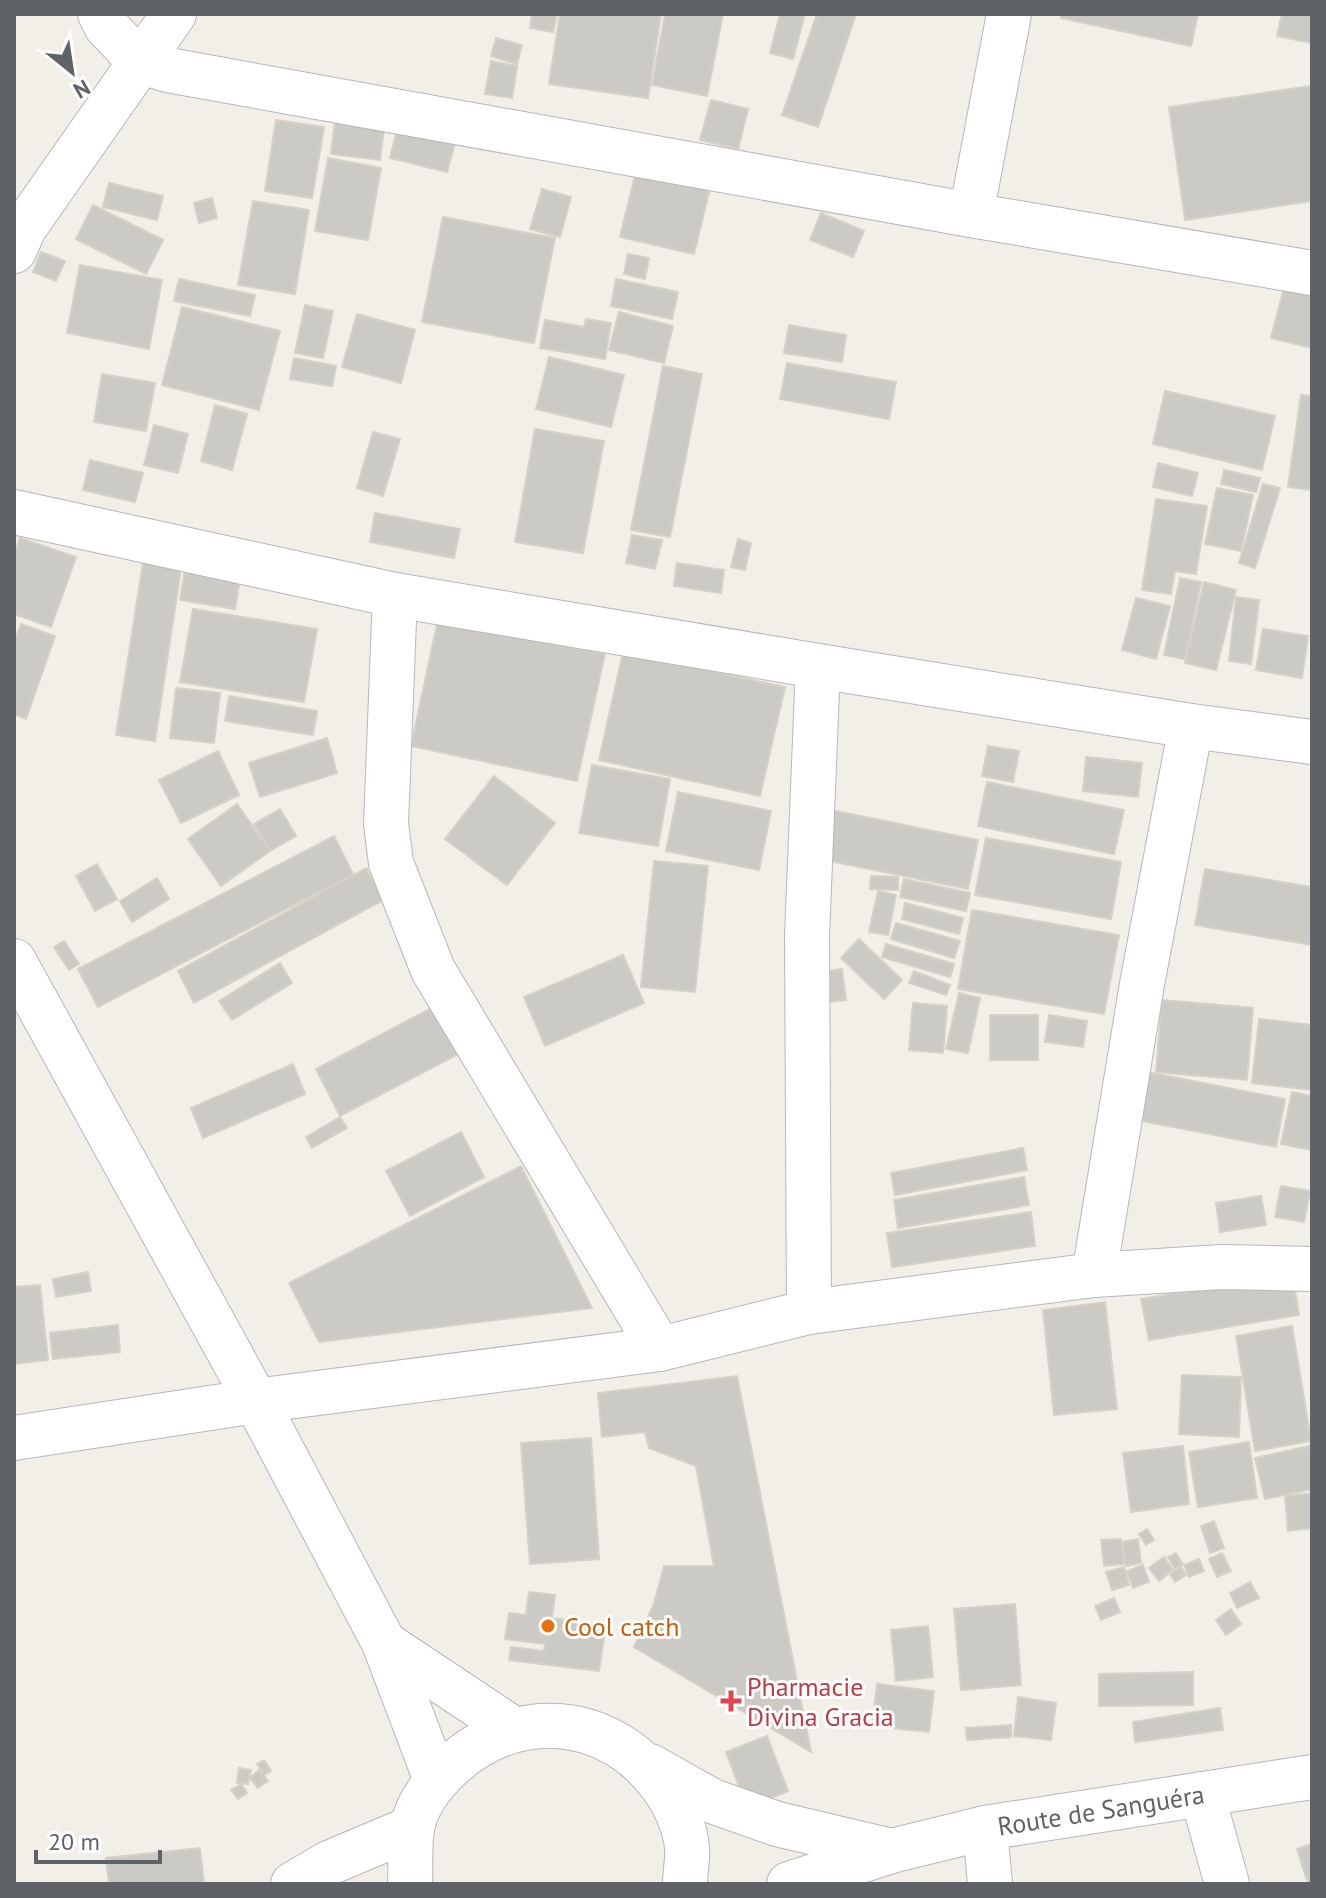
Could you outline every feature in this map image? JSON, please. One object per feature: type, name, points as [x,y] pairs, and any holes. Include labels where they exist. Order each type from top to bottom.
[{"type":"street","points":[[100,14],[106,26],[139,61],[168,70],[971,215],[1312,273]]},
{"type":"street","points":[[17,235],[174,14]]},
{"type":"street","points":[[971,215],[1009,14]]},
{"type":"street","points":[[14,512],[395,595],[1191,726],[1312,742]]},
{"type":"street","points":[[395,595],[386,824],[391,863],[433,970],[660,1349]]},
{"type":"street","points":[[809,1312],[807,936],[818,666]]},
{"type":"street","points":[[1094,1275],[1142,984],[1191,726]]},
{"type":"street","points":[[17,972],[256,1401],[384,1643],[436,1780]]},
{"type":"street","points":[[14,1438],[256,1401],[660,1349],[809,1312],[1094,1275],[1222,1267],[1312,1269]]},
{"type":"street","points":[[384,1643],[513,1729]]},
{"type":"street","name":"Route de Sanguéra","points":[[412,1828],[436,1780],[470,1748],[513,1729],[560,1724],[606,1737],[712,1801],[777,1824],[891,1851]]},
{"type":"street","points":[[645,1763],[673,1801],[687,1846],[685,1884]]},
{"type":"street","name":"Route de Sanguéra","points":[[789,1884],[891,1851],[985,1828],[1312,1777]]},
{"type":"street","points":[[1202,1794],[1227,1884]]},
{"type":"street","points":[[293,1884],[329,1863],[412,1828],[410,1884]]},
{"type":"street","points":[[985,1828],[990,1884]]},
{"type":"building","points":[[532,14],[557,14],[553,32],[530,28]]},
{"type":"building","points":[[560,14],[661,14],[648,98],[549,84]]},
{"type":"building","points":[[665,14],[723,14],[707,96],[652,85]]},
{"type":"building","points":[[780,14],[805,14],[793,59],[770,53]]},
{"type":"building","points":[[817,14],[856,14],[818,127],[782,115]]},
{"type":"building","points":[[1062,14],[1198,14],[1191,46],[1061,18]]},
{"type":"building","points":[[1282,14],[1312,14],[1312,43],[1277,36]]},
{"type":"building","points":[[496,38],[522,45],[517,64],[491,56]]},
{"type":"building","points":[[491,61],[517,66],[512,98],[485,94]]},
{"type":"building","points":[[1311,86],[1312,201],[1185,220],[1169,107]]},
{"type":"building","points":[[711,100],[748,109],[738,149],[700,140]]},
{"type":"building","points":[[337,106],[386,113],[380,160],[331,154]]},
{"type":"building","points":[[276,120],[324,127],[312,198],[265,191]]},
{"type":"building","points":[[397,130],[455,143],[447,172],[390,158]]},
{"type":"building","points":[[328,158],[381,168],[368,240],[315,231]]},
{"type":"building","points":[[637,167],[711,184],[694,254],[620,237]]},
{"type":"building","points":[[109,183],[163,196],[157,220],[103,207]]},
{"type":"building","points":[[542,189],[571,197],[560,237],[530,229]]},
{"type":"building","points":[[212,198],[217,218],[199,223],[194,203]]},
{"type":"building","points":[[253,201],[309,210],[295,294],[238,285]]},
{"type":"building","points":[[93,205],[163,240],[146,274],[76,239]]},
{"type":"building","points":[[821,213],[864,231],[853,257],[810,240]]},
{"type":"building","points":[[443,217],[555,238],[534,343],[422,322]]},
{"type":"building","points":[[41,252],[65,261],[56,281],[33,272]]},
{"type":"building","points":[[628,254],[649,258],[645,279],[624,274]]},
{"type":"building","points":[[80,265],[162,280],[149,349],[67,333]]},
{"type":"building","points":[[179,279],[255,295],[250,316],[174,301]]},
{"type":"building","points":[[616,279],[678,292],[672,319],[611,306]]},
{"type":"building","points":[[1284,288],[1312,295],[1312,348],[1271,338]]},
{"type":"building","points":[[305,305],[333,311],[323,358],[295,353]]},
{"type":"building","points":[[182,307],[280,331],[259,410],[162,385]]},
{"type":"building","points":[[619,312],[673,326],[664,363],[609,350]]},
{"type":"building","points":[[357,314],[415,330],[401,383],[342,367]]},
{"type":"building","points":[[586,319],[611,323],[605,359],[540,348],[545,320],[584,327]]},
{"type":"building","points":[[789,325],[846,335],[842,362],[784,353]]},
{"type":"building","points":[[549,357],[624,375],[611,427],[536,409]]},
{"type":"building","points":[[294,358],[336,366],[332,386],[290,379]]},
{"type":"building","points":[[787,363],[896,382],[889,419],[780,399]]},
{"type":"building","points":[[663,366],[702,374],[670,537],[631,530]]},
{"type":"building","points":[[102,374],[155,383],[146,431],[94,422]]},
{"type":"building","points":[[1165,391],[1275,416],[1262,470],[1153,444]]},
{"type":"building","points":[[1301,395],[1312,396],[1312,490],[1288,487]]},
{"type":"building","points":[[215,405],[247,414],[232,470],[201,461]]},
{"type":"building","points":[[154,425],[188,434],[178,473],[144,465]]},
{"type":"building","points":[[535,429],[604,441],[583,553],[515,542]]},
{"type":"building","points":[[373,432],[400,439],[383,496],[357,488]]},
{"type":"building","points":[[90,460],[143,473],[135,502],[83,490]]},
{"type":"building","points":[[1158,463],[1198,473],[1192,496],[1153,487]]},
{"type":"building","points":[[1224,470],[1260,478],[1256,492],[1221,484]]},
{"type":"building","points":[[1263,484],[1280,488],[1255,568],[1239,563]]},
{"type":"building","points":[[1217,488],[1253,495],[1241,551],[1205,544]]},
{"type":"building","points":[[1156,499],[1207,506],[1196,574],[1175,571],[1171,594],[1142,590]]},
{"type":"building","points":[[375,513],[460,529],[454,558],[370,542]]},
{"type":"building","points":[[632,535],[662,540],[655,569],[626,563]]},
{"type":"building","points":[[20,538],[76,557],[51,627],[14,614],[14,556]]},
{"type":"building","points":[[738,539],[751,543],[745,570],[731,567]]},
{"type":"building","points":[[187,558],[242,567],[235,609],[180,600]]},
{"type":"building","points":[[143,563],[181,568],[155,741],[116,735]]},
{"type":"building","points":[[677,563],[724,570],[721,593],[674,586]]},
{"type":"building","points":[[1180,578],[1201,582],[1185,659],[1164,655]]},
{"type":"building","points":[[1204,582],[1236,590],[1216,670],[1185,663]]},
{"type":"building","points":[[1236,597],[1259,600],[1251,664],[1229,661]]},
{"type":"building","points":[[1136,598],[1170,606],[1156,659],[1122,650]]},
{"type":"building","points":[[193,609],[317,629],[304,702],[180,682]]},
{"type":"building","points":[[438,620],[605,654],[577,781],[411,746]]},
{"type":"building","points":[[21,624],[55,636],[26,719],[14,714],[14,642]]},
{"type":"building","points":[[1263,629],[1308,636],[1302,678],[1256,670]]},
{"type":"building","points":[[623,652],[785,687],[760,796],[599,760]]},
{"type":"building","points":[[176,688],[220,693],[214,743],[170,738]]},
{"type":"building","points":[[229,696],[317,711],[313,735],[225,721]]},
{"type":"building","points":[[327,738],[337,773],[260,797],[249,763]]},
{"type":"building","points":[[988,746],[1019,751],[1013,782],[982,776]]},
{"type":"building","points":[[218,751],[239,795],[181,823],[159,780]]},
{"type":"building","points":[[1086,757],[1142,763],[1138,797],[1083,791]]},
{"type":"building","points":[[592,765],[670,779],[658,846],[579,833]]},
{"type":"building","points":[[494,776],[555,823],[507,885],[445,839]]},
{"type":"building","points":[[987,782],[1124,810],[1114,854],[978,826]]},
{"type":"building","points":[[678,792],[771,811],[759,870],[666,851]]},
{"type":"building","points":[[237,804],[270,851],[221,886],[188,839]]},
{"type":"building","points":[[280,809],[296,836],[270,851],[254,824]]},
{"type":"building","points":[[831,810],[978,840],[968,889],[820,859]]},
{"type":"building","points":[[334,836],[353,874],[98,1007],[78,969]]},
{"type":"building","points":[[986,838],[1121,862],[1111,919],[975,895]]},
{"type":"building","points":[[654,861],[708,866],[695,992],[641,987]]},
{"type":"building","points":[[97,864],[117,899],[95,911],[76,876]]},
{"type":"building","points":[[366,868],[383,900],[194,1003],[178,971]]},
{"type":"building","points":[[1205,869],[1312,887],[1312,945],[1195,925]]},
{"type":"building","points":[[871,876],[898,877],[898,890],[870,889]]},
{"type":"building","points":[[157,878],[169,899],[132,922],[120,901]]},
{"type":"building","points":[[904,879],[970,893],[966,911],[900,897]]},
{"type":"building","points":[[878,891],[896,895],[888,935],[869,932]]},
{"type":"building","points":[[905,903],[963,918],[959,934],[902,919]]},
{"type":"building","points":[[972,910],[1119,935],[1104,1014],[958,989]]},
{"type":"building","points":[[896,923],[960,941],[954,958],[891,939]]},
{"type":"building","points":[[859,939],[902,980],[884,999],[841,958]]},
{"type":"building","points":[[64,941],[79,964],[69,970],[54,947]]},
{"type":"building","points":[[886,944],[954,964],[950,977],[882,957]]},
{"type":"building","points":[[623,955],[644,1003],[545,1046],[524,997]]},
{"type":"building","points":[[280,963],[292,983],[232,1020],[219,1001]]},
{"type":"building","points":[[842,969],[846,1000],[828,1002],[824,972]]},
{"type":"building","points":[[914,971],[950,985],[946,995],[909,983]]},
{"type":"building","points":[[959,993],[980,998],[968,1053],[946,1049]]},
{"type":"building","points":[[1162,1000],[1253,1008],[1247,1080],[1156,1072]]},
{"type":"building","points":[[913,1003],[947,1006],[943,1053],[909,1050]]},
{"type":"building","points":[[439,1004],[464,1051],[340,1116],[316,1069]]},
{"type":"building","points":[[990,1015],[1038,1015],[1038,1060],[990,1060]]},
{"type":"building","points":[[1049,1015],[1087,1021],[1083,1047],[1045,1042]]},
{"type":"building","points":[[1259,1019],[1312,1025],[1312,1090],[1252,1083]]},
{"type":"building","points":[[293,1064],[305,1094],[203,1138],[191,1108]]},
{"type":"building","points":[[1147,1072],[1285,1099],[1276,1147],[1137,1120]]},
{"type":"building","points":[[1292,1092],[1312,1096],[1312,1150],[1281,1144]]},
{"type":"building","points":[[340,1117],[347,1128],[312,1148],[306,1137]]},
{"type":"building","points":[[461,1132],[484,1177],[410,1216],[386,1171]]},
{"type":"building","points":[[1023,1148],[1027,1170],[895,1195],[891,1173]]},
{"type":"building","points":[[521,1166],[592,1308],[319,1342],[289,1283]]},
{"type":"building","points":[[1024,1177],[1029,1205],[898,1228],[894,1200]]},
{"type":"building","points":[[1281,1186],[1310,1191],[1304,1222],[1275,1217]]},
{"type":"building","points":[[1261,1196],[1266,1225],[1220,1232],[1216,1203]]},
{"type":"building","points":[[1031,1212],[1035,1246],[892,1267],[887,1233]]},
{"type":"building","points":[[88,1272],[91,1291],[56,1297],[53,1279]]},
{"type":"building","points":[[1292,1273],[1299,1315],[1149,1340],[1141,1299]]},
{"type":"building","points":[[40,1285],[48,1360],[14,1364],[14,1287]]},
{"type":"building","points":[[1105,1302],[1117,1409],[1054,1415],[1043,1310]]},
{"type":"building","points":[[118,1325],[120,1352],[53,1359],[50,1333]]},
{"type":"building","points":[[1292,1326],[1311,1441],[1255,1451],[1236,1336]]},
{"type":"building","points":[[1182,1375],[1241,1377],[1239,1437],[1179,1434]]},
{"type":"building","points":[[737,1376],[811,1752],[634,1647],[654,1604],[664,1566],[714,1566],[696,1466],[649,1448],[645,1432],[602,1437],[598,1393]]},
{"type":"building","points":[[591,1438],[599,1559],[530,1564],[521,1443]]},
{"type":"building","points":[[1249,1442],[1257,1498],[1198,1507],[1189,1452]]},
{"type":"building","points":[[1183,1446],[1189,1504],[1131,1512],[1123,1453]]},
{"type":"building","points":[[1309,1446],[1312,1489],[1265,1499],[1255,1458]]},
{"type":"building","points":[[1312,1493],[1312,1528],[1288,1531],[1285,1496]]},
{"type":"building","points":[[1214,1521],[1224,1548],[1210,1553],[1201,1526]]},
{"type":"building","points":[[1147,1529],[1154,1540],[1146,1545],[1139,1534]]},
{"type":"building","points":[[1121,1539],[1124,1564],[1104,1566],[1101,1540]]},
{"type":"building","points":[[1138,1539],[1141,1563],[1126,1566],[1122,1542]]},
{"type":"building","points":[[1176,1553],[1183,1564],[1175,1569],[1168,1557]]},
{"type":"building","points":[[1222,1553],[1231,1571],[1217,1577],[1209,1559]]},
{"type":"building","points":[[1164,1557],[1173,1570],[1159,1581],[1149,1568]]},
{"type":"building","points":[[1199,1559],[1204,1571],[1189,1577],[1184,1565]]},
{"type":"building","points":[[1143,1565],[1149,1582],[1133,1588],[1127,1571]]},
{"type":"building","points":[[1124,1567],[1129,1585],[1112,1590],[1106,1572]]},
{"type":"building","points":[[1181,1567],[1186,1575],[1175,1582],[1170,1574]]},
{"type":"building","points":[[1250,1582],[1259,1598],[1237,1608],[1230,1593]]},
{"type":"building","points":[[529,1592],[555,1595],[552,1618],[606,1625],[599,1671],[509,1660],[511,1647],[544,1651],[545,1644],[505,1639],[509,1613],[526,1615]]},
{"type":"building","points":[[1114,1598],[1120,1612],[1101,1620],[1095,1606]]},
{"type":"building","points":[[1015,1604],[1021,1685],[961,1690],[954,1609]]},
{"type":"building","points":[[1231,1609],[1241,1624],[1226,1635],[1216,1620]]},
{"type":"building","points":[[928,1626],[933,1677],[896,1681],[891,1630]]},
{"type":"building","points":[[1193,1672],[1193,1705],[1099,1706],[1099,1674]]},
{"type":"building","points":[[877,1684],[934,1691],[929,1732],[872,1726]]},
{"type":"building","points":[[1018,1697],[1056,1703],[1051,1740],[1014,1736]]},
{"type":"building","points":[[1220,1708],[1223,1730],[1135,1742],[1133,1722]]},
{"type":"building","points":[[1011,1725],[1011,1737],[967,1740],[966,1728]]},
{"type":"building","points":[[767,1736],[788,1791],[747,1808],[726,1752]]},
{"type":"building","points":[[264,1760],[271,1771],[264,1775],[257,1764]]},
{"type":"building","points":[[239,1768],[251,1770],[248,1784],[237,1783]]},
{"type":"building","points":[[259,1770],[268,1781],[258,1788],[250,1778]]},
{"type":"building","points":[[241,1784],[247,1793],[238,1799],[231,1790]]},
{"type":"building","points":[[1312,1844],[1312,1884],[1308,1884],[1297,1849]]},
{"type":"building","points":[[200,1848],[204,1884],[109,1884],[106,1858]]},
{"type":"place","name":"Cool catch","points":[[548,1626]]},
{"type":"place","name":"Pharmacie Divina Gracia","points":[[731,1701]]}]
